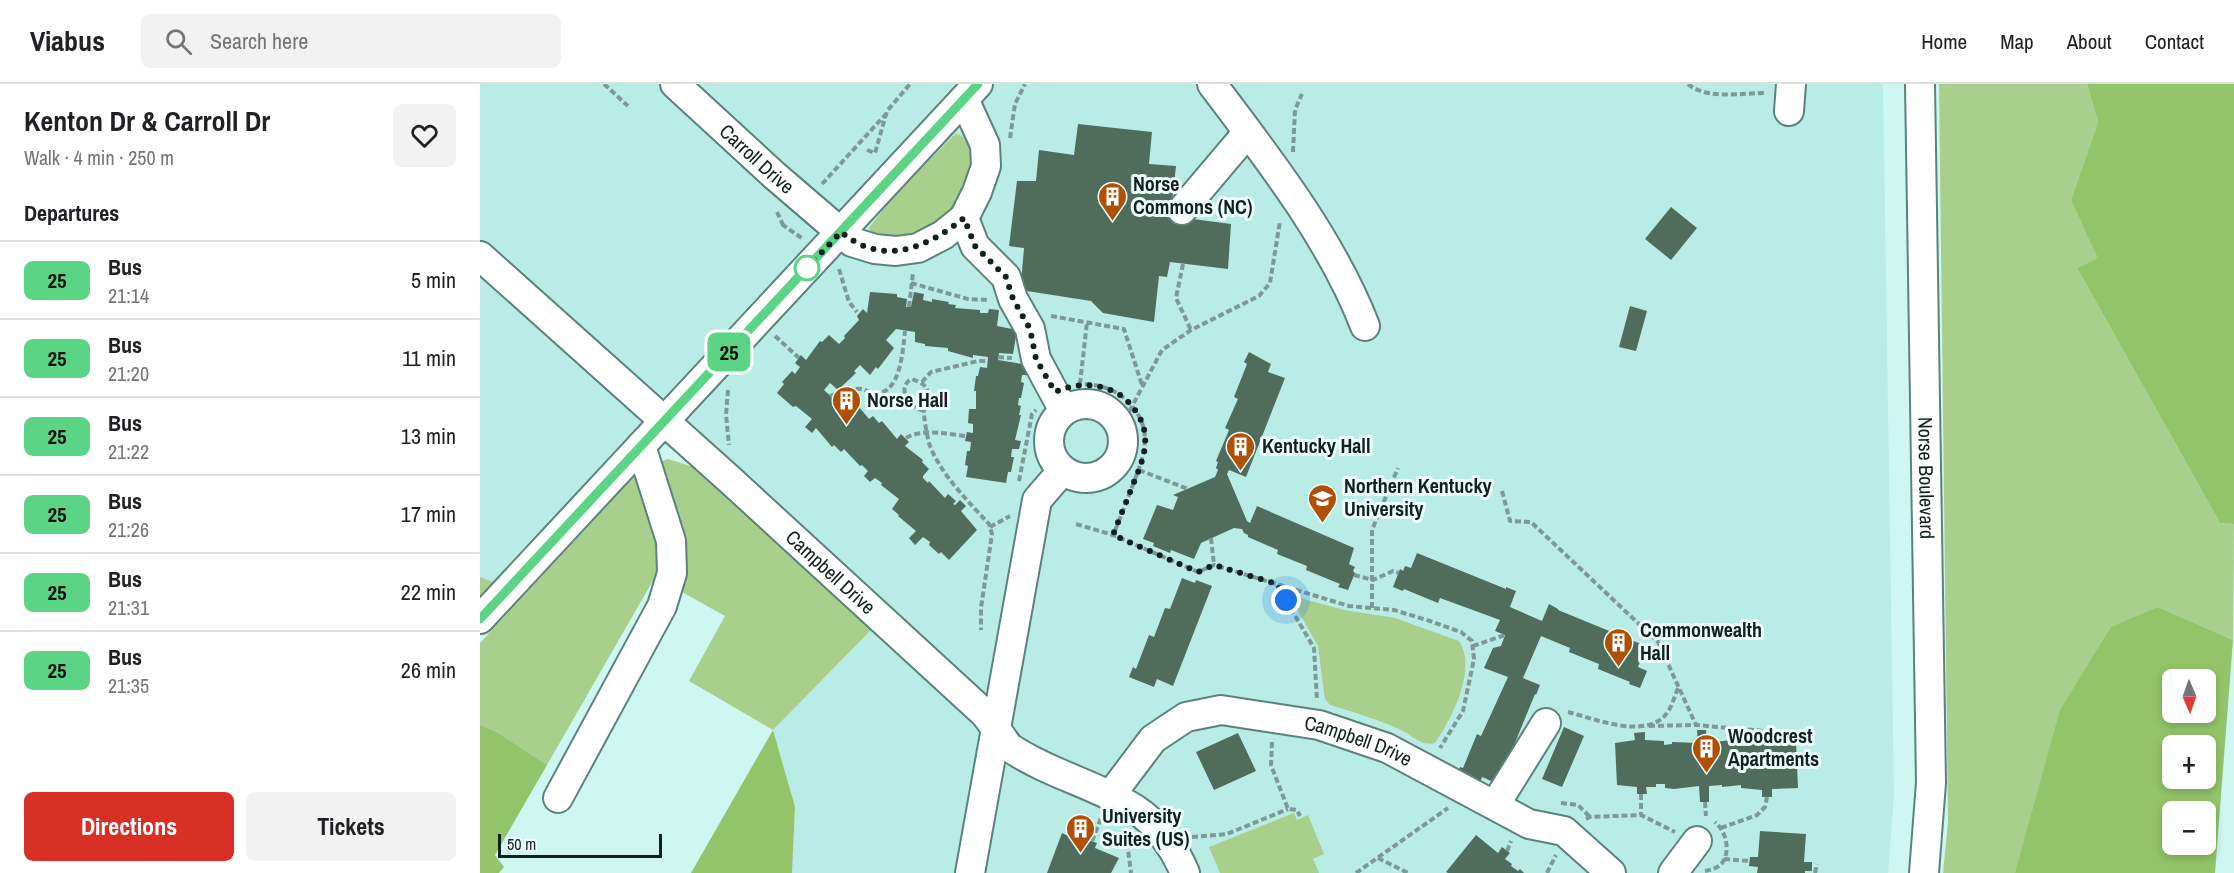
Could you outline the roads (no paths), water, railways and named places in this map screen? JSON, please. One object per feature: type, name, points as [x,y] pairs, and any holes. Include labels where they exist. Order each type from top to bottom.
[{"type":"street","name":"Carroll Drive","points":[[675,84],[774,175],[852,242],[875,249],[896,251],[918,248],[943,235],[964,218]]},
{"type":"street","points":[[1212,84],[1286,184],[1354,298],[1365,326]]},
{"type":"street","name":"Norse Boulevard","points":[[1920,84],[1931,783],[1924,873]]},
{"type":"street","points":[[480,619],[971,91]]},
{"type":"street","points":[[971,91],[985,145],[986,166],[977,192],[964,218],[975,246],[1006,277],[1016,305],[1030,329],[1036,359],[1066,396],[1107,409],[1115,417],[1126,417],[1122,451],[1117,462],[1109,471],[1086,478],[1074,476],[1055,462],[1050,452],[1049,440],[1051,429],[1066,396]]},
{"type":"street","points":[[1182,210],[1248,132]]},
{"type":"street","name":"Campbell Drive","points":[[480,256],[665,421],[995,725],[1009,748],[1107,803],[1136,810],[1163,834],[1180,859],[1185,873]]},
{"type":"street","points":[[558,798],[662,606],[672,573],[671,541],[641,446]]},
{"type":"street","points":[[970,873],[1037,500],[1063,470]]},
{"type":"street","name":"Campbell Drive","points":[[1107,803],[1153,739],[1186,717],[1221,710],[1319,725],[1387,748],[1528,824],[1564,831],[1611,873]]},
{"type":"street","points":[[1483,798],[1546,723]]},
{"type":"street","points":[[1673,873],[1708,828]]},
{"type":"place","name":"Norse Commons (NC)","points":[[1112,222]]},
{"type":"place","name":"Norse Hall","points":[[846,426]]},
{"type":"place","name":"Kentucky Hall","points":[[1241,472]]},
{"type":"place","name":"Northern Kentucky University","points":[[1323,524]]},
{"type":"place","name":"Commonwealth Hall","points":[[1619,668]]},
{"type":"place","name":"Woodcrest Apartments","points":[[1707,774]]},
{"type":"place","name":"University Suites (US)","points":[[1081,854]]}]
